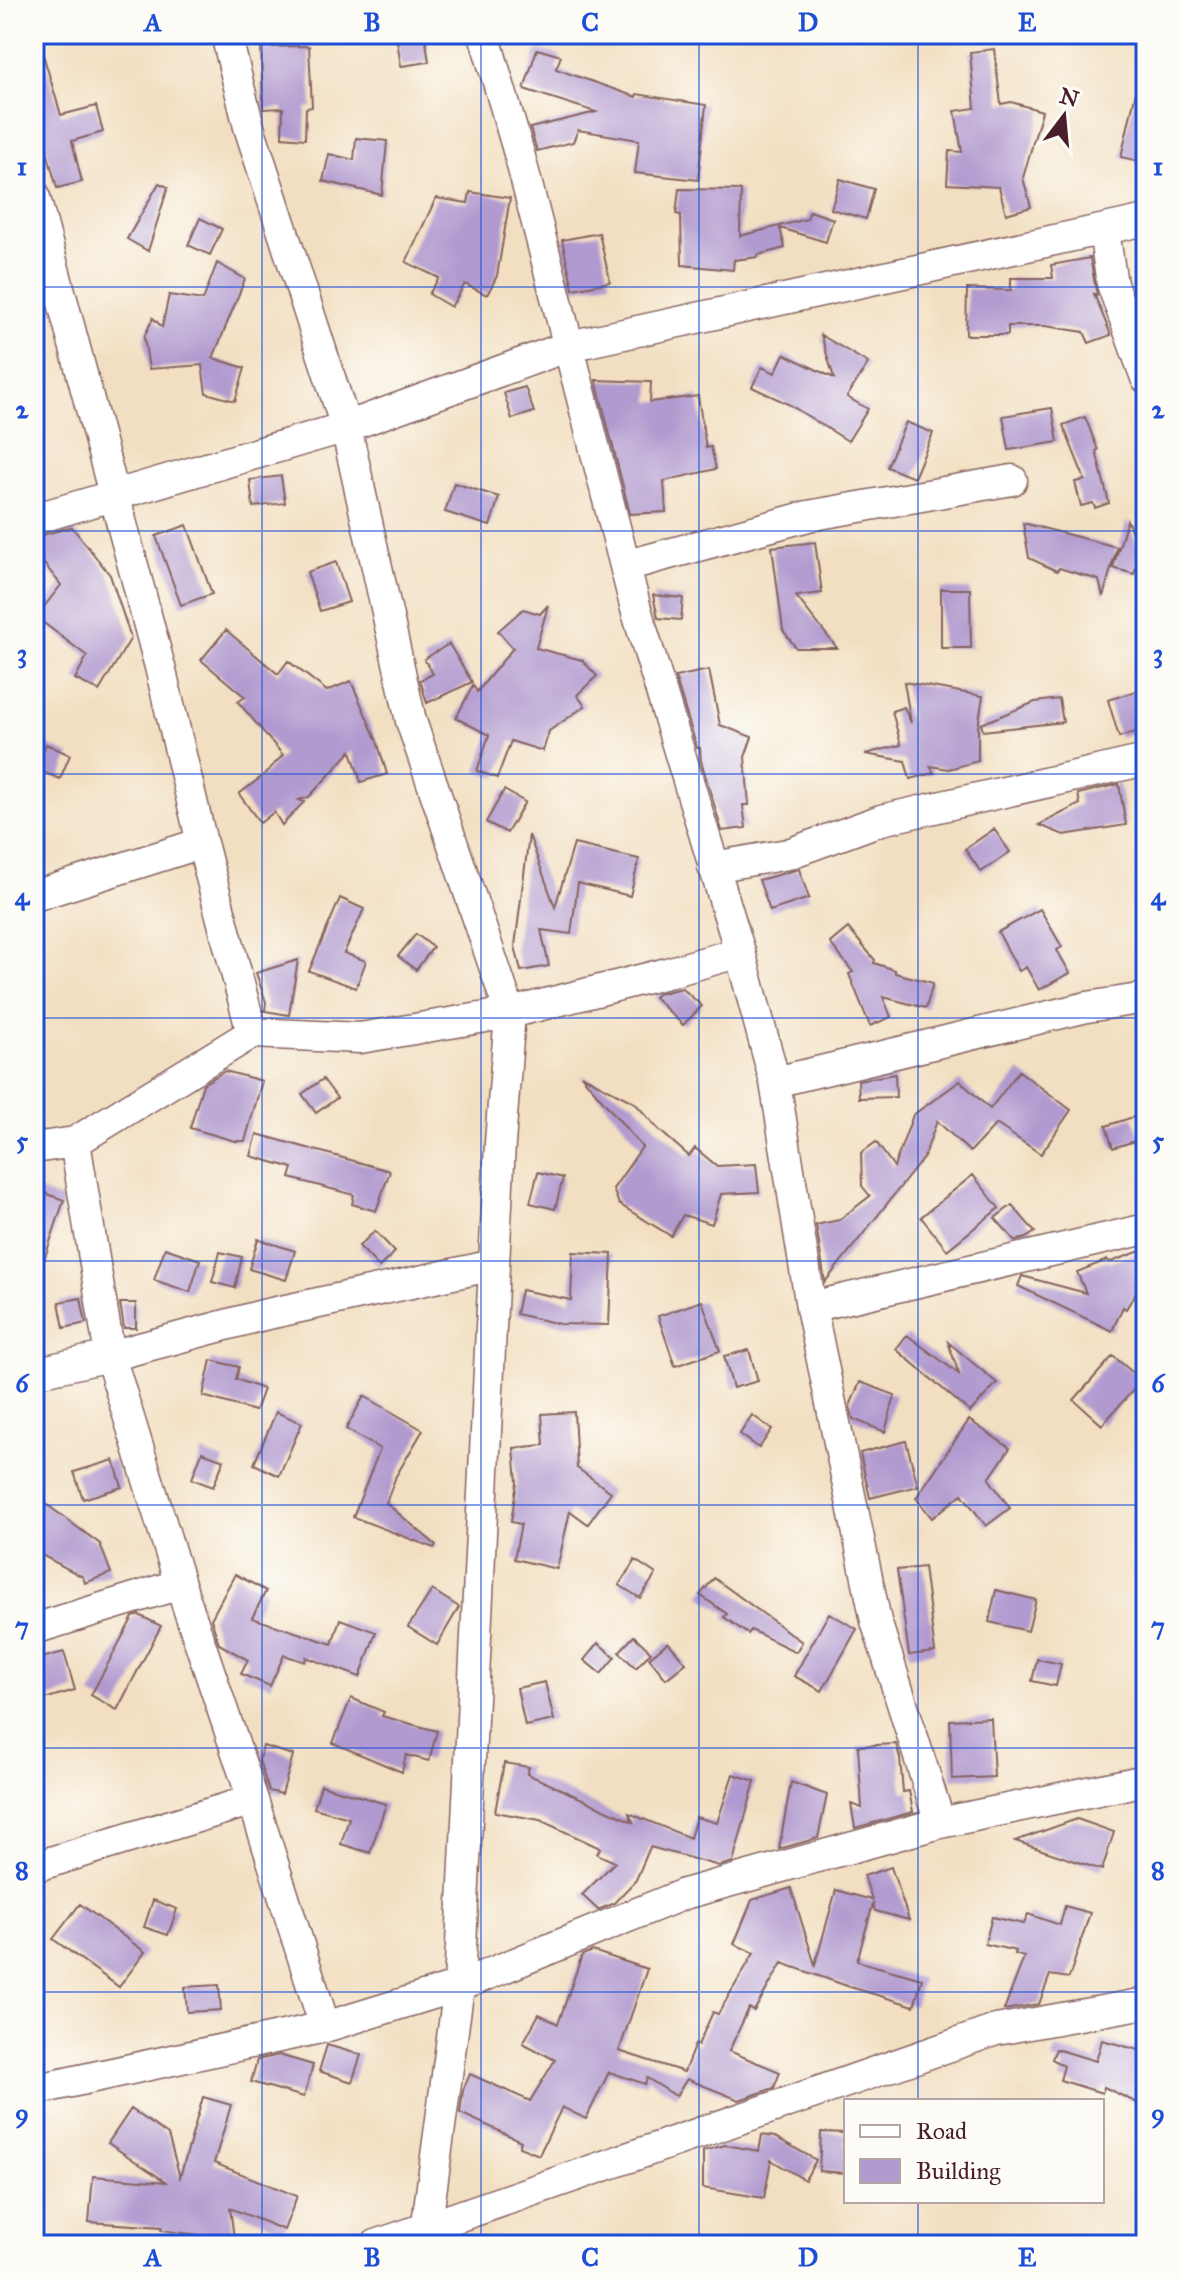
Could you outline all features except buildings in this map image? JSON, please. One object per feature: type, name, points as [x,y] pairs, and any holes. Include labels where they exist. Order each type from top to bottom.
[{"type":"street","points":[[226,34],[249,127],[346,427],[411,721],[510,1013],[500,1143],[459,1986],[425,2237]]},
{"type":"street","points":[[485,34],[520,157],[625,566],[740,952],[775,1082],[811,1307],[876,1621],[940,1823]]},
{"type":"street","points":[[34,194],[160,667],[252,1033]]},
{"type":"street","points":[[34,519],[346,427],[569,346],[1146,220]]},
{"type":"street","points":[[1104,231],[1112,284],[1146,378]]},
{"type":"street","points":[[625,566],[808,516],[1012,480]]},
{"type":"street","points":[[713,867],[788,854],[881,820],[1146,760]]},
{"type":"street","points":[[34,896],[202,843]]},
{"type":"street","points":[[34,1148],[75,1142],[252,1033],[360,1038],[510,1013],[740,952]]},
{"type":"street","points":[[775,1082],[1087,1007],[1146,998]]},
{"type":"street","points":[[75,1142],[110,1356],[180,1584],[325,2027]]},
{"type":"street","points":[[811,1307],[1146,1229]]},
{"type":"street","points":[[34,1373],[263,1315],[494,1265]]},
{"type":"street","points":[[34,1629],[180,1584]]},
{"type":"street","points":[[34,2090],[325,2027],[459,1986],[684,1894],[940,1823],[1146,1780]]},
{"type":"street","points":[[34,1867],[253,1800]]},
{"type":"street","points":[[376,2245],[425,2237],[996,2030],[1146,2003]]}]
